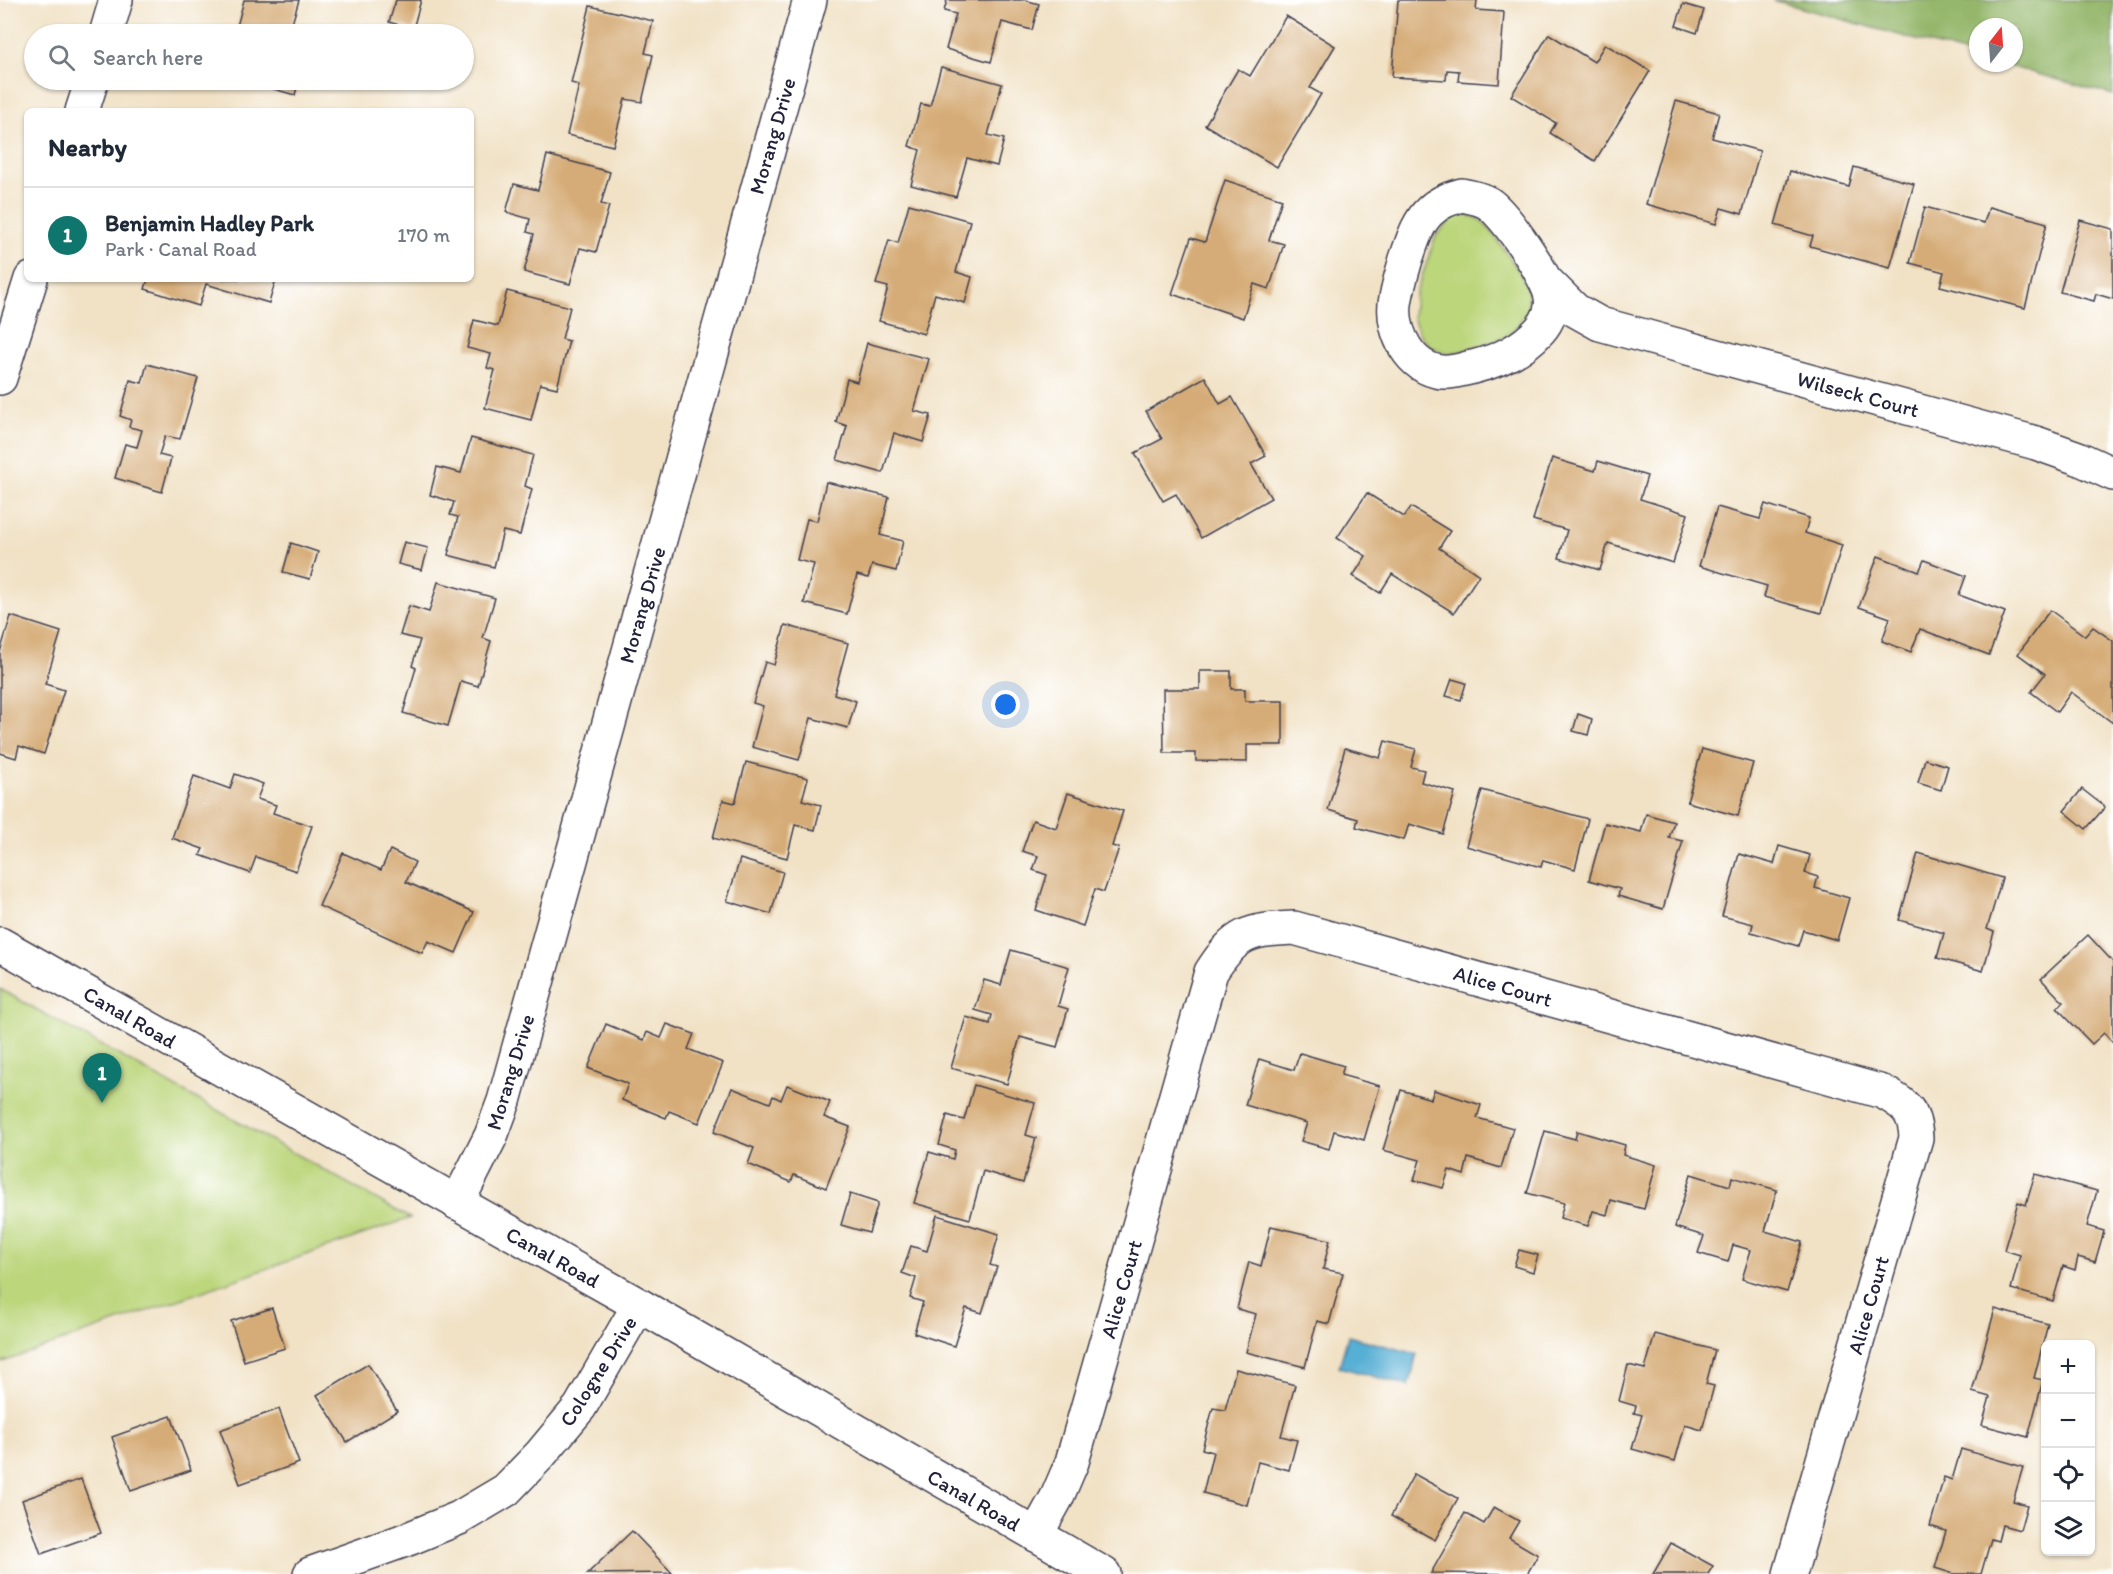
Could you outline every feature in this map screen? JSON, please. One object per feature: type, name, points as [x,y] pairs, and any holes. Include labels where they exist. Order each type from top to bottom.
[{"type":"street","points":[[109,24],[116,0]]},
{"type":"street","name":"Morang Drive","points":[[457,1203],[491,1137],[504,1101],[810,0]]},
{"type":"street","points":[[83,108],[89,90]]},
{"type":"street","name":"Wilseck Court","points":[[1462,195],[1479,198],[1490,204],[1538,265],[1551,296],[1551,310],[1543,327],[1530,340],[1516,350],[1481,365],[1453,372],[1439,372],[1426,367],[1410,355],[1400,340],[1395,304],[1403,271],[1418,228],[1430,211],[1446,199],[1462,195]]},
{"type":"street","name":"Wilseck Court","points":[[1546,281],[1575,310],[1600,324],[2036,443],[2113,474]]},
{"type":"street","points":[[0,378],[30,282]]},
{"type":"street","name":"Wilseck Court","points":[[1530,340],[1565,328],[1600,324]]},
{"type":"street","name":"Alice Court","points":[[1036,1535],[1057,1497],[1072,1462],[1211,972],[1225,950],[1242,936],[1263,929],[1294,928],[1882,1092],[1898,1100],[1910,1112],[1916,1125],[1916,1138],[1790,1574]]},
{"type":"street","name":"Canal Road","points":[[0,944],[639,1305],[1104,1574]]},
{"type":"street","name":"Cologne Drive","points":[[310,1574],[459,1518],[506,1490],[540,1455],[580,1407],[639,1305]]},
{"type":"green space","points":[[1773,0],[2113,0],[2113,95],[2023,70],[2023,18],[1969,18],[1969,54]]},
{"type":"green space","points":[[1465,214],[1479,219],[1492,232],[1520,273],[1528,291],[1528,309],[1517,326],[1505,337],[1462,351],[1446,353],[1431,347],[1420,335],[1413,317],[1415,296],[1436,236],[1453,217]]},
{"type":"green space","points":[[0,989],[410,1218],[0,1363]]},
{"type":"water","points":[[1348,1336],[1417,1354],[1409,1386],[1339,1367]]},
{"type":"building","points":[[244,0],[299,0],[292,24],[238,24]]},
{"type":"building","points":[[396,0],[421,0],[414,24],[389,22]]},
{"type":"building","points":[[947,0],[1025,0],[1039,4],[1032,30],[1002,22],[991,62],[946,49],[956,14],[944,11]]},
{"type":"building","points":[[1398,0],[1477,0],[1476,10],[1504,12],[1499,84],[1458,81],[1459,71],[1447,70],[1446,80],[1392,77]]},
{"type":"building","points":[[1683,4],[1704,10],[1697,33],[1676,26]]},
{"type":"building","points":[[590,6],[653,21],[645,53],[653,55],[642,102],[625,99],[613,146],[567,135],[579,85],[571,83]]},
{"type":"building","points":[[1286,16],[1335,46],[1310,88],[1321,94],[1277,167],[1205,125],[1238,69],[1250,76]]},
{"type":"building","points":[[1549,34],[1594,62],[1605,44],[1650,71],[1595,161],[1550,133],[1556,123],[1511,96]]},
{"type":"building","points":[[941,67],[1002,84],[988,135],[1004,139],[997,166],[967,158],[956,197],[911,185],[920,150],[909,146],[921,104],[930,106]]},
{"type":"building","points":[[277,90],[296,90],[295,95]]},
{"type":"building","points":[[1676,101],[1719,113],[1712,138],[1760,151],[1742,214],[1721,208],[1716,224],[1646,204]]},
{"type":"building","points":[[547,155],[610,172],[601,204],[609,206],[596,252],[580,248],[570,284],[524,272],[534,234],[527,232],[530,219],[506,212],[514,184],[538,190]]},
{"type":"building","points":[[1854,167],[1914,184],[1890,268],[1810,246],[1813,236],[1775,225],[1790,171],[1849,187]]},
{"type":"building","points":[[1225,180],[1282,199],[1269,240],[1284,244],[1269,289],[1254,284],[1243,318],[1172,294],[1191,238],[1205,242]]},
{"type":"building","points":[[909,204],[970,221],[956,272],[972,277],[965,303],[935,294],[924,334],[879,321],[888,287],[876,284],[889,240],[898,243]]},
{"type":"building","points":[[1925,207],[1984,223],[1989,207],[2047,223],[2025,308],[1940,286],[1944,272],[1910,263]]},
{"type":"building","points":[[2080,220],[2113,229],[2113,299],[2096,294],[2094,301],[2060,292]]},
{"type":"building","points":[[147,282],[275,282],[269,303],[206,284],[199,306],[145,289]]},
{"type":"building","points":[[507,291],[570,307],[562,339],[569,341],[557,388],[540,384],[531,420],[485,408],[495,370],[487,368],[491,354],[467,348],[474,320],[498,326]]},
{"type":"building","points":[[867,343],[929,359],[914,411],[931,415],[923,442],[894,433],[883,473],[837,460],[847,426],[836,422],[847,379],[857,382]]},
{"type":"building","points":[[147,364],[198,378],[180,439],[165,436],[159,455],[171,458],[162,492],[115,478],[125,444],[137,447],[142,430],[129,427],[131,420],[120,416],[130,380],[142,383]]},
{"type":"building","points":[[1205,377],[1220,404],[1232,397],[1266,456],[1251,464],[1271,498],[1201,538],[1176,494],[1163,501],[1135,453],[1162,439],[1146,411]]},
{"type":"building","points":[[471,438],[533,455],[525,486],[532,489],[520,535],[503,531],[494,567],[448,555],[458,517],[450,515],[454,502],[430,495],[437,467],[461,473]]},
{"type":"building","points":[[1552,458],[1595,471],[1598,461],[1647,476],[1640,499],[1688,514],[1673,563],[1608,543],[1600,570],[1559,558],[1567,530],[1533,520]]},
{"type":"building","points":[[826,482],[889,497],[880,535],[903,541],[896,571],[872,565],[868,578],[857,575],[847,614],[804,603],[814,564],[797,560],[807,519],[817,521]]},
{"type":"building","points":[[1367,493],[1404,517],[1411,507],[1450,531],[1439,548],[1479,575],[1454,613],[1392,574],[1380,593],[1353,576],[1366,556],[1337,538]]},
{"type":"building","points":[[1765,504],[1809,518],[1805,533],[1842,545],[1821,613],[1764,597],[1767,586],[1699,566],[1717,507],[1760,519]]},
{"type":"building","points":[[404,542],[428,548],[422,570],[398,564]]},
{"type":"building","points":[[291,543],[318,552],[310,579],[283,572]]},
{"type":"building","points":[[1878,556],[1919,572],[1924,560],[1966,576],[1959,595],[2005,612],[1989,655],[1920,629],[1911,652],[1882,641],[1890,618],[1859,607]]},
{"type":"building","points":[[438,582],[495,598],[483,638],[491,641],[478,686],[461,681],[448,726],[403,713],[416,668],[412,666],[420,640],[400,635],[409,606],[429,612]]},
{"type":"building","points":[[2050,610],[2085,636],[2093,627],[2113,641],[2113,723],[2071,692],[2057,712],[2031,692],[2045,674],[2018,654]]},
{"type":"building","points":[[11,616],[61,632],[45,684],[64,690],[44,754],[19,746],[16,758],[0,753],[0,652]]},
{"type":"building","points":[[785,625],[848,643],[834,694],[856,701],[848,728],[811,718],[799,760],[752,747],[763,706],[753,703],[765,662],[774,665]]},
{"type":"building","points":[[1200,671],[1231,671],[1231,689],[1245,689],[1245,701],[1283,701],[1283,745],[1247,745],[1247,762],[1196,761],[1196,753],[1164,753],[1163,689],[1200,689]]},
{"type":"building","points":[[1452,679],[1466,683],[1461,700],[1446,696]]},
{"type":"building","points":[[1578,714],[1592,719],[1588,735],[1573,731]]},
{"type":"building","points":[[1385,741],[1416,749],[1411,767],[1424,770],[1421,782],[1455,792],[1443,834],[1409,824],[1404,840],[1356,827],[1358,819],[1328,810],[1345,748],[1380,758]]},
{"type":"building","points":[[1702,749],[1753,763],[1738,816],[1687,802]]},
{"type":"building","points":[[1925,759],[1948,766],[1941,790],[1918,783]]},
{"type":"building","points":[[746,762],[808,778],[802,800],[821,805],[815,830],[795,825],[787,858],[713,838],[723,800],[735,803]]},
{"type":"building","points":[[235,774],[263,784],[257,799],[276,805],[273,813],[312,826],[296,871],[256,857],[250,873],[200,855],[203,849],[172,838],[194,776],[230,789]]},
{"type":"building","points":[[2082,789],[2105,807],[2086,829],[2064,811]]},
{"type":"building","points":[[1482,790],[1588,819],[1575,869],[1543,860],[1541,867],[1466,846]]},
{"type":"building","points":[[1068,793],[1123,811],[1112,846],[1119,848],[1104,892],[1095,889],[1083,926],[1036,910],[1047,875],[1033,870],[1038,856],[1022,851],[1033,820],[1056,828]]},
{"type":"building","points":[[1646,814],[1674,822],[1669,838],[1683,841],[1663,909],[1618,896],[1620,889],[1589,880],[1605,823],[1641,832]]},
{"type":"building","points":[[1779,846],[1810,855],[1805,873],[1818,877],[1815,888],[1849,898],[1837,940],[1803,930],[1798,946],[1751,932],[1753,924],[1722,916],[1739,854],[1774,864]]},
{"type":"building","points":[[390,850],[415,862],[406,882],[474,912],[456,953],[428,941],[422,953],[319,906],[343,853],[381,870]]},
{"type":"building","points":[[1918,853],[2002,878],[1987,929],[1994,932],[1983,971],[1937,958],[1944,933],[1899,920]]},
{"type":"building","points":[[740,859],[783,872],[771,914],[727,901]]},
{"type":"building","points":[[2088,935],[2113,962],[2113,1043],[2104,1033],[2092,1044],[2057,1008],[2063,1002],[2041,979]]},
{"type":"building","points":[[1011,950],[1069,967],[1058,1006],[1068,1009],[1057,1047],[1020,1037],[1007,1084],[951,1068],[966,1017],[990,1024],[992,1015],[975,1010],[984,980],[1001,985]]},
{"type":"building","points":[[606,1024],[644,1040],[647,1032],[661,1038],[667,1024],[694,1034],[688,1049],[723,1063],[699,1123],[669,1111],[666,1118],[622,1100],[628,1084],[588,1068]]},
{"type":"building","points":[[1300,1053],[1344,1066],[1341,1075],[1380,1086],[1364,1140],[1334,1131],[1329,1149],[1301,1141],[1307,1123],[1245,1105],[1259,1059],[1294,1070]]},
{"type":"building","points":[[787,1085],[830,1102],[824,1117],[850,1127],[826,1188],[794,1175],[791,1182],[748,1164],[754,1148],[714,1132],[732,1088],[770,1103],[773,1096],[781,1100]]},
{"type":"building","points":[[974,1085],[1035,1103],[1026,1135],[1036,1138],[1023,1183],[983,1171],[970,1219],[914,1203],[929,1152],[953,1159],[955,1150],[939,1145],[947,1115],[964,1120]]},
{"type":"building","points":[[1401,1090],[1431,1099],[1434,1090],[1481,1105],[1477,1118],[1513,1128],[1501,1168],[1468,1158],[1464,1175],[1449,1170],[1443,1188],[1414,1180],[1420,1160],[1383,1150]]},
{"type":"building","points":[[1545,1131],[1575,1139],[1577,1131],[1625,1145],[1623,1155],[1656,1165],[1644,1209],[1611,1200],[1607,1215],[1593,1211],[1588,1226],[1560,1218],[1564,1203],[1527,1193]]},
{"type":"building","points":[[1691,1174],[1730,1186],[1732,1177],[1777,1190],[1765,1231],[1802,1242],[1787,1292],[1742,1279],[1751,1250],[1733,1245],[1728,1262],[1698,1253],[1704,1236],[1675,1227]]},
{"type":"building","points":[[2035,1174],[2097,1191],[2087,1226],[2104,1231],[2095,1262],[2078,1257],[2075,1270],[2063,1266],[2053,1301],[2011,1289],[2020,1255],[2004,1250],[2018,1202],[2026,1205]]},
{"type":"building","points":[[850,1194],[878,1203],[869,1233],[841,1225]]},
{"type":"building","points":[[937,1215],[999,1234],[990,1265],[997,1267],[982,1313],[966,1308],[954,1346],[914,1333],[923,1302],[910,1298],[916,1278],[902,1273],[911,1246],[927,1251]]},
{"type":"building","points":[[1271,1226],[1330,1240],[1323,1269],[1343,1273],[1329,1324],[1317,1321],[1305,1367],[1246,1352],[1256,1314],[1237,1309],[1249,1262],[1261,1266]]},
{"type":"building","points":[[1519,1250],[1538,1255],[1533,1272],[1514,1266]]},
{"type":"building","points":[[272,1308],[285,1348],[244,1361],[231,1321]]},
{"type":"building","points":[[1995,1309],[2048,1324],[2044,1340],[2041,1340],[2041,1351],[2034,1378],[2041,1380],[2041,1388],[2028,1437],[1982,1425],[1990,1397],[1972,1392]]},
{"type":"building","points":[[1655,1334],[1715,1350],[1706,1384],[1714,1386],[1702,1430],[1685,1425],[1675,1461],[1632,1449],[1642,1415],[1634,1413],[1636,1406],[1619,1401],[1628,1365],[1645,1369]]},
{"type":"building","points":[[368,1364],[397,1411],[347,1442],[317,1395]]},
{"type":"building","points":[[1236,1369],[1295,1385],[1281,1436],[1297,1440],[1289,1470],[1258,1462],[1247,1505],[1203,1493],[1213,1452],[1202,1449],[1213,1408],[1225,1410]]},
{"type":"building","points":[[279,1409],[299,1463],[240,1484],[220,1430]]},
{"type":"building","points":[[171,1416],[191,1470],[131,1491],[112,1437]]},
{"type":"building","points":[[1961,1449],[2023,1467],[2013,1501],[2027,1505],[2020,1530],[2002,1525],[1998,1541],[1991,1539],[1981,1574],[1954,1574],[1935,1568],[1946,1531],[1930,1526],[1944,1477],[1952,1480]]},
{"type":"building","points":[[1414,1474],[1458,1498],[1435,1540],[1391,1516]]},
{"type":"building","points":[[81,1479],[101,1533],[41,1554],[22,1500]]},
{"type":"building","points":[[1494,1507],[1519,1521],[1509,1538],[1538,1555],[1527,1574],[1431,1573],[1465,1513],[1484,1524]]},
{"type":"building","points":[[632,1531],[672,1573],[587,1574]]},
{"type":"building","points":[[1671,1543],[1713,1566],[1708,1574],[1653,1574]]},
{"type":"place","name":"Benjamin Hadley Park","points":[[102,1103]]}]
